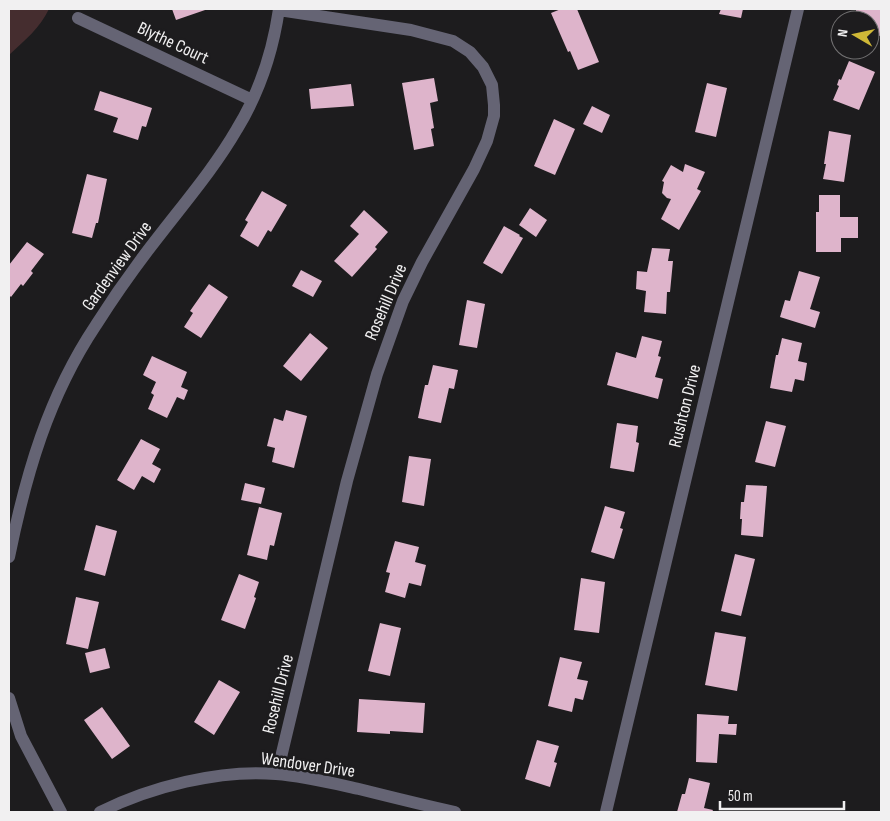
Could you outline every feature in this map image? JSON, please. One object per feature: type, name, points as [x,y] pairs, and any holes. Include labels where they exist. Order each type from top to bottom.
[{"type":"street","name":"Gardenview Drive","points":[[9,557],[21,500],[35,453],[62,383],[95,326],[159,236],[184,206],[238,128],[252,100],[270,52],[279,9]]},
{"type":"street","name":"Rosehill Drive","points":[[277,774],[347,481],[377,374],[403,301],[422,262],[474,169],[487,141],[494,116],[492,85],[483,67],[470,52],[453,41],[411,30],[279,9]]},
{"type":"street","name":"Rushton Drive","points":[[606,812],[798,9]]},
{"type":"street","name":"Blythe Court","points":[[78,18],[252,100]]},
{"type":"street","points":[[9,698],[22,736],[61,812]]},
{"type":"street","name":"Wendover Drive","points":[[100,812],[134,797],[162,788],[226,776],[277,774],[334,784],[455,812]]},
{"type":"shaded area","points":[[9,9],[49,9],[36,28],[9,55]]},
{"type":"building","points":[[172,9],[208,9],[176,20]]},
{"type":"building","points":[[561,9],[577,9],[599,62],[578,70],[551,13]]},
{"type":"building","points":[[721,9],[743,9],[741,18],[719,14]]},
{"type":"building","points":[[881,9],[881,36],[880,10],[856,10]]},
{"type":"building","points":[[849,61],[875,72],[859,110],[833,100],[839,86],[837,85],[839,79],[841,80]]},
{"type":"building","points":[[434,78],[438,101],[430,103],[434,128],[431,129],[434,146],[414,150],[402,83]]},
{"type":"building","points":[[707,83],[727,88],[716,137],[695,132]]},
{"type":"building","points":[[351,84],[354,106],[311,109],[309,89]]},
{"type":"building","points":[[100,91],[152,108],[146,127],[142,126],[138,140],[113,132],[118,118],[94,110]]},
{"type":"building","points":[[592,106],[610,115],[602,133],[583,124]]},
{"type":"building","points":[[554,119],[575,129],[555,175],[534,166]]},
{"type":"building","points":[[829,131],[851,135],[844,182],[823,179]]},
{"type":"building","points":[[685,164],[705,172],[697,189],[701,191],[679,230],[661,219],[671,199],[662,193],[664,182],[662,181],[671,165],[683,172]]},
{"type":"building","points":[[87,174],[107,179],[98,223],[96,223],[92,238],[72,233]]},
{"type":"building","points":[[262,191],[287,205],[271,232],[268,230],[258,247],[240,236],[248,222],[245,220]]},
{"type":"building","points":[[819,195],[840,195],[840,217],[858,217],[858,238],[841,238],[841,252],[816,252],[816,212],[819,212]]},
{"type":"building","points":[[530,208],[547,220],[536,237],[519,225]]},
{"type":"building","points":[[364,210],[388,232],[375,247],[377,249],[352,277],[334,261],[359,234],[350,226]]},
{"type":"building","points":[[504,226],[523,238],[502,274],[483,263]]},
{"type":"building","points":[[27,242],[44,254],[31,271],[33,273],[11,297],[9,295],[9,265]]},
{"type":"building","points":[[652,248],[670,249],[668,261],[673,261],[670,292],[667,292],[666,314],[644,312],[646,291],[636,289],[637,271],[647,272]]},
{"type":"building","points":[[301,270],[322,281],[313,297],[292,286]]},
{"type":"building","points":[[799,271],[820,277],[810,309],[820,312],[815,328],[780,317],[785,300],[790,301]]},
{"type":"building","points":[[209,284],[228,297],[201,338],[184,327],[193,313],[190,311]]},
{"type":"building","points":[[467,300],[485,304],[477,348],[459,345]]},
{"type":"building","points":[[310,333],[328,348],[301,381],[283,366]]},
{"type":"building","points":[[642,336],[662,341],[658,356],[661,357],[655,377],[663,379],[658,399],[607,385],[616,352],[636,358]]},
{"type":"building","points":[[782,338],[802,343],[798,361],[807,363],[804,381],[795,379],[792,392],[770,388],[776,355],[778,355]]},
{"type":"building","points":[[152,356],[187,372],[181,387],[188,390],[184,400],[177,397],[167,418],[148,409],[154,395],[151,393],[156,382],[143,375]]},
{"type":"building","points":[[433,365],[458,370],[454,389],[449,388],[441,423],[418,418],[425,385],[428,385]]},
{"type":"building","points":[[286,410],[307,416],[294,468],[272,462],[275,448],[267,446],[274,418],[283,421]]},
{"type":"building","points":[[766,421],[786,426],[775,467],[755,462]]},
{"type":"building","points":[[617,423],[638,426],[636,442],[639,443],[634,472],[610,468]]},
{"type":"building","points":[[141,439],[160,449],[152,464],[161,469],[154,483],[142,476],[134,490],[117,480]]},
{"type":"building","points":[[409,456],[431,459],[424,506],[402,502]]},
{"type":"building","points":[[245,483],[265,488],[261,504],[241,500]]},
{"type":"building","points":[[746,485],[767,486],[763,537],[741,535],[741,502],[744,502]]},
{"type":"building","points":[[605,506],[625,512],[620,528],[623,529],[614,559],[591,552]]},
{"type":"building","points":[[259,507],[282,513],[274,546],[270,545],[267,560],[247,555]]},
{"type":"building","points":[[96,525],[117,531],[105,576],[84,570]]},
{"type":"building","points":[[395,541],[419,547],[415,562],[426,565],[421,586],[409,583],[405,598],[385,592],[390,573],[386,572]]},
{"type":"building","points":[[735,554],[755,559],[741,616],[721,611]]},
{"type":"building","points":[[239,574],[259,582],[254,597],[256,598],[245,629],[221,620]]},
{"type":"building","points":[[581,578],[605,582],[599,633],[574,630]]},
{"type":"building","points":[[76,597],[99,602],[88,649],[66,644]]},
{"type":"building","points":[[380,623],[401,628],[390,676],[368,671]]},
{"type":"building","points":[[715,632],[746,637],[737,691],[705,685]]},
{"type":"building","points":[[105,648],[110,668],[90,673],[85,653]]},
{"type":"building","points":[[560,657],[582,662],[577,679],[588,681],[583,700],[575,698],[572,712],[548,706]]},
{"type":"building","points":[[219,680],[240,692],[214,735],[194,722]]},
{"type":"building","points":[[359,699],[425,703],[423,733],[357,732]]},
{"type":"building","points":[[102,707],[130,746],[112,759],[84,720]]},
{"type":"building","points":[[697,714],[729,716],[728,724],[737,724],[736,735],[719,734],[717,763],[696,762]]},
{"type":"building","points":[[537,740],[559,746],[554,762],[557,763],[550,787],[525,779]]},
{"type":"building","points":[[689,778],[710,783],[704,808],[713,810],[712,812],[677,812],[682,794],[685,794]]}]
